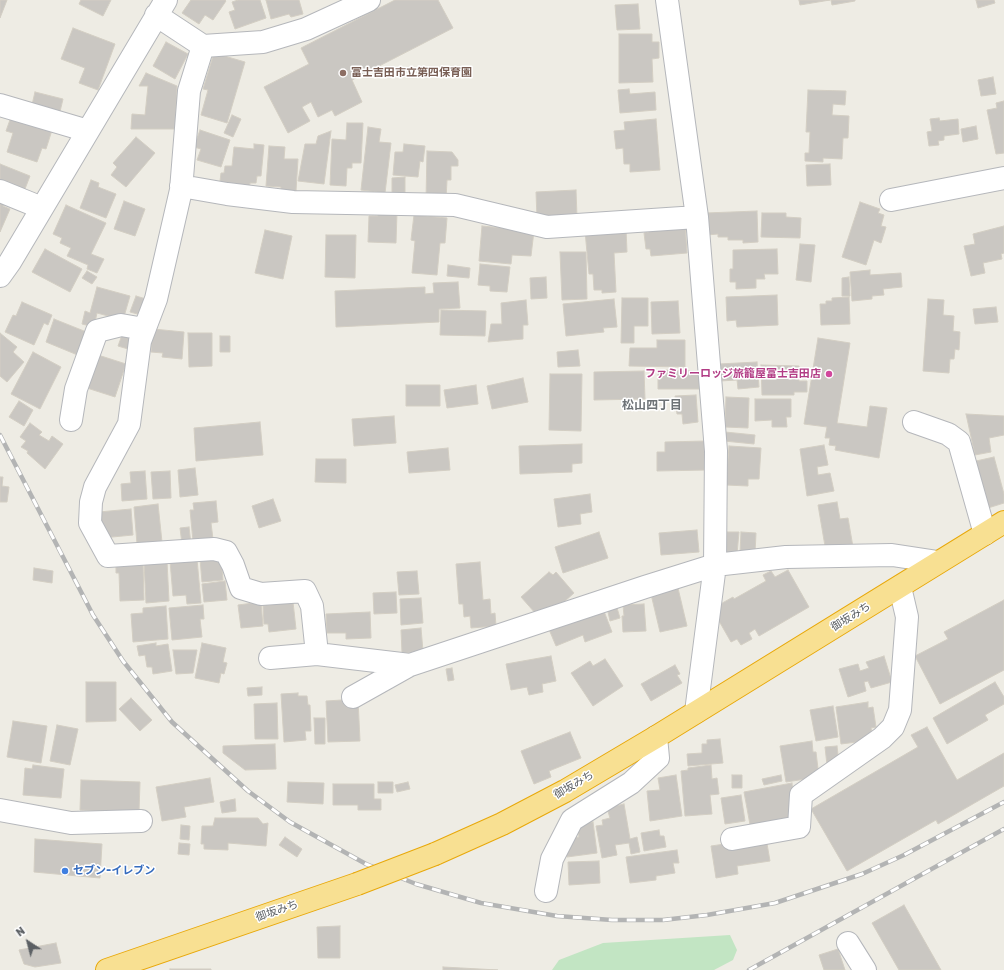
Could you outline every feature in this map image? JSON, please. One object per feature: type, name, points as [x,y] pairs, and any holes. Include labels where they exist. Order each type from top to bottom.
[{"type":"highway","name":"御坂みち","points":[[107,970],[357,884],[435,854],[502,824],[565,791],[656,737],[1004,522]]},
{"type":"street","points":[[0,276],[161,8],[203,46],[263,42],[306,29],[369,0]]},
{"type":"street","points":[[667,0],[697,217],[716,450],[715,566],[696,712]]},
{"type":"street","points":[[203,46],[188,91],[181,186],[156,299],[140,341],[128,424],[95,487],[91,502],[90,523],[108,556],[214,549],[226,552],[233,565],[241,588],[261,594],[305,591],[312,606],[316,654]]},
{"type":"street","points":[[0,105],[88,131]]},
{"type":"street","points":[[891,200],[1004,178]]},
{"type":"street","points":[[181,186],[227,194],[293,202],[455,205],[547,227],[697,217]]},
{"type":"street","points":[[0,191],[42,208]]},
{"type":"street","points":[[71,420],[76,389],[97,331],[121,325],[144,329]]},
{"type":"street","points":[[914,422],[948,434],[959,442],[985,534]]},
{"type":"street","points":[[353,697],[410,665],[644,586],[715,566],[786,557],[877,555],[892,555],[938,562]]},
{"type":"street","points":[[732,839],[799,827],[801,795],[882,738],[893,727],[900,710],[907,617],[900,587]]},
{"type":"street","points":[[270,658],[316,654],[410,665]]},
{"type":"street","points":[[546,891],[552,859],[572,820],[631,783],[658,758],[656,737]]},
{"type":"street","points":[[0,810],[71,823],[142,821]]},
{"type":"street","points":[[848,943],[865,970]]},
{"type":"green space","points":[[730,935],[737,950],[733,960],[714,970],[552,970],[559,960],[603,943]]},
{"type":"building","points":[[0,0],[7,0],[0,18]]},
{"type":"building","points":[[81,0],[111,0],[103,16],[79,4]]},
{"type":"building","points":[[191,0],[226,1],[213,20],[205,15],[199,24],[182,13]]},
{"type":"building","points":[[238,0],[260,0],[266,18],[235,29],[229,12],[235,10],[232,2]]},
{"type":"building","points":[[266,0],[299,0],[303,14],[291,17],[289,14],[271,19]]},
{"type":"building","points":[[395,0],[438,0],[453,28],[352,80],[362,102],[335,116],[332,110],[318,117],[311,102],[302,107],[310,121],[288,133],[264,87],[309,64],[301,48]]},
{"type":"building","points":[[799,0],[830,0],[800,5]]},
{"type":"building","points":[[831,0],[855,0],[855,1],[832,5]]},
{"type":"building","points":[[976,0],[994,0],[995,3],[978,8]]},
{"type":"building","points":[[638,4],[640,29],[617,30],[615,5]]},
{"type":"building","points":[[73,28],[115,44],[98,90],[79,83],[85,68],[61,59]]},
{"type":"building","points":[[619,34],[652,34],[652,42],[659,42],[659,58],[652,59],[653,82],[619,83]]},
{"type":"building","points":[[166,42],[188,54],[175,79],[153,66]]},
{"type":"building","points":[[214,53],[245,62],[227,123],[201,115],[208,90],[203,89]]},
{"type":"building","points":[[146,73],[177,86],[175,129],[131,129],[132,114],[145,115],[148,86],[139,86]]},
{"type":"building","points":[[993,77],[996,94],[981,96],[978,80]]},
{"type":"building","points":[[629,89],[630,94],[655,92],[656,110],[620,113],[618,90]]},
{"type":"building","points":[[808,90],[846,91],[845,105],[833,104],[832,115],[849,116],[848,138],[843,138],[842,159],[823,158],[823,162],[805,161],[805,153],[809,153],[810,132],[806,132]]},
{"type":"building","points":[[35,92],[63,99],[59,116],[31,109]]},
{"type":"building","points":[[1004,101],[1004,153],[996,154],[987,110],[997,108],[996,103]]},
{"type":"building","points":[[232,115],[241,119],[233,137],[224,133]]},
{"type":"building","points":[[11,117],[53,127],[46,149],[42,148],[37,162],[7,152],[13,133],[6,131]]},
{"type":"building","points":[[939,118],[940,121],[958,119],[959,134],[944,136],[944,140],[938,141],[939,145],[929,146],[927,132],[932,131],[930,119]]},
{"type":"building","points":[[656,119],[660,170],[630,172],[630,164],[624,164],[623,148],[616,149],[614,131],[625,130],[624,122]]},
{"type":"building","points":[[347,123],[363,123],[361,163],[352,163],[352,168],[347,168],[346,186],[330,185],[332,139],[346,140]]},
{"type":"building","points":[[976,126],[978,139],[963,142],[961,129]]},
{"type":"building","points":[[368,127],[381,129],[379,142],[391,143],[385,193],[361,190]]},
{"type":"building","points":[[200,130],[230,140],[221,167],[197,160],[201,149],[194,147]]},
{"type":"building","points":[[331,131],[324,184],[298,181],[305,144],[316,144],[318,136]]},
{"type":"building","points":[[136,137],[155,153],[126,187],[111,175],[117,167],[113,163]]},
{"type":"building","points":[[254,144],[264,145],[261,176],[257,176],[256,183],[250,183],[249,192],[219,189],[221,173],[224,173],[225,166],[232,166],[234,147],[254,149]]},
{"type":"building","points":[[404,144],[425,146],[423,162],[420,161],[418,177],[393,175],[395,152],[403,152]]},
{"type":"building","points":[[269,146],[285,147],[284,159],[298,159],[296,191],[281,191],[281,187],[266,186]]},
{"type":"building","points":[[427,151],[452,152],[458,160],[458,166],[451,166],[451,180],[447,180],[446,200],[426,200]]},
{"type":"building","points":[[0,164],[30,176],[23,194],[0,185]]},
{"type":"building","points":[[830,164],[831,185],[807,186],[806,165]]},
{"type":"building","points":[[405,177],[405,199],[392,199],[392,178]]},
{"type":"building","points":[[91,180],[99,183],[98,187],[116,194],[106,218],[80,208]]},
{"type":"building","points":[[576,190],[577,217],[537,219],[536,192]]},
{"type":"building","points":[[0,199],[5,201],[3,206],[10,209],[0,232]]},
{"type":"building","points":[[124,201],[145,209],[135,236],[114,229]]},
{"type":"building","points":[[860,202],[880,209],[878,213],[884,215],[881,226],[886,227],[881,243],[874,240],[866,265],[842,257]]},
{"type":"building","points":[[66,205],[106,223],[91,254],[104,259],[97,273],[87,269],[88,265],[67,256],[71,248],[60,243],[62,238],[53,234]]},
{"type":"building","points":[[757,211],[758,242],[743,243],[743,240],[728,240],[728,237],[718,237],[718,234],[707,235],[706,213]]},
{"type":"building","points":[[378,212],[397,212],[396,243],[368,242],[369,216],[378,216]]},
{"type":"building","points":[[762,213],[786,213],[786,217],[801,218],[800,238],[761,237]]},
{"type":"building","points":[[414,215],[447,218],[445,243],[440,243],[437,275],[412,273],[415,241],[411,240]]},
{"type":"building","points":[[685,223],[687,253],[651,256],[650,249],[646,249],[644,233],[649,232],[648,227]]},
{"type":"building","points":[[482,226],[534,231],[531,256],[512,255],[511,264],[479,261]]},
{"type":"building","points":[[1004,226],[1004,253],[1001,254],[1002,259],[983,263],[985,273],[971,276],[964,246],[975,244],[973,234]]},
{"type":"building","points":[[626,228],[627,252],[614,253],[616,292],[602,293],[602,290],[594,290],[593,274],[589,274],[585,231]]},
{"type":"building","points":[[265,230],[292,236],[283,279],[255,273]]},
{"type":"building","points":[[326,235],[356,235],[355,278],[325,277]]},
{"type":"building","points":[[800,244],[815,245],[811,282],[796,280]]},
{"type":"building","points":[[45,249],[82,269],[70,292],[32,272]]},
{"type":"building","points":[[777,249],[778,274],[764,274],[765,279],[756,279],[756,288],[736,289],[736,282],[730,282],[730,269],[733,269],[733,250]]},
{"type":"building","points":[[560,252],[586,252],[587,299],[562,300]]},
{"type":"building","points":[[480,264],[510,267],[507,292],[490,291],[490,286],[478,285]]},
{"type":"building","points":[[448,265],[470,268],[469,278],[447,276]]},
{"type":"building","points":[[870,270],[870,275],[901,273],[902,287],[883,289],[884,295],[872,296],[872,299],[852,301],[850,272]]},
{"type":"building","points":[[87,271],[97,277],[92,284],[82,278]]},
{"type":"building","points":[[546,277],[547,298],[531,299],[530,278]]},
{"type":"building","points":[[849,277],[850,296],[842,296],[842,278]]},
{"type":"building","points":[[458,282],[460,308],[439,309],[439,322],[336,327],[335,291],[425,287],[425,294],[434,293],[433,283]]},
{"type":"building","points":[[97,287],[130,296],[123,320],[97,313],[94,327],[82,324],[85,311],[90,313]]},
{"type":"building","points":[[777,295],[778,325],[737,327],[736,320],[727,321],[726,297]]},
{"type":"building","points":[[136,296],[146,299],[141,315],[130,312]]},
{"type":"building","points":[[849,297],[850,324],[821,325],[820,304],[826,304],[826,301],[832,301],[832,298]]},
{"type":"building","points":[[622,298],[648,298],[648,326],[634,326],[634,343],[621,343]]},
{"type":"building","points":[[614,299],[617,327],[603,328],[604,332],[566,336],[563,304]]},
{"type":"building","points":[[928,299],[944,300],[943,315],[954,316],[953,331],[960,332],[959,350],[955,349],[954,359],[950,359],[949,373],[923,371]]},
{"type":"building","points":[[526,300],[528,325],[523,325],[523,339],[488,342],[491,324],[502,324],[501,303]]},
{"type":"building","points":[[678,301],[680,333],[652,334],[651,302]]},
{"type":"building","points":[[22,302],[52,315],[48,325],[44,323],[34,345],[5,332],[13,315],[16,316]]},
{"type":"building","points":[[996,307],[998,322],[975,324],[973,309]]},
{"type":"building","points":[[441,310],[486,311],[485,336],[440,335]]},
{"type":"building","points":[[54,319],[89,333],[80,356],[46,342]]},
{"type":"building","points":[[153,329],[184,332],[182,359],[162,357],[163,353],[151,352]]},
{"type":"building","points":[[0,333],[17,347],[13,352],[24,362],[7,382],[0,376]]},
{"type":"building","points":[[188,333],[212,333],[212,366],[189,367]]},
{"type":"building","points":[[122,335],[131,338],[128,349],[118,346]]},
{"type":"building","points":[[220,336],[230,336],[230,352],[220,352]]},
{"type":"building","name":"ファミリーロッジ旅籠屋富士吉田店","points":[[818,338],[850,343],[837,423],[867,427],[870,406],[887,408],[879,458],[835,450],[836,446],[829,445],[830,438],[825,438],[827,427],[804,424]]},
{"type":"building","points":[[657,340],[685,340],[685,367],[629,366],[630,348],[657,348]]},
{"type":"building","points":[[578,350],[580,366],[558,367],[557,352]]},
{"type":"building","points":[[33,352],[61,367],[40,409],[11,394]]},
{"type":"building","points":[[98,355],[126,364],[115,397],[87,388]]},
{"type":"building","points":[[757,362],[759,387],[738,389],[737,380],[720,381],[719,364]]},
{"type":"building","points":[[761,365],[799,366],[799,381],[807,381],[807,392],[794,392],[794,395],[762,395]]},
{"type":"building","points":[[658,370],[699,371],[699,389],[658,389]]},
{"type":"building","points":[[644,371],[645,399],[594,400],[594,372]]},
{"type":"building","points":[[550,374],[582,374],[581,431],[549,430]]},
{"type":"building","points":[[523,378],[528,402],[492,409],[487,386]]},
{"type":"building","points":[[406,385],[440,385],[440,406],[406,406]]},
{"type":"building","points":[[476,385],[478,404],[447,408],[444,390]]},
{"type":"building","points":[[696,395],[698,422],[683,424],[682,414],[677,414],[675,396]]},
{"type":"building","points":[[726,397],[749,398],[748,428],[725,427]]},
{"type":"building","points":[[755,399],[791,399],[791,417],[786,417],[787,427],[772,427],[772,420],[755,421]]},
{"type":"building","points":[[19,401],[33,410],[24,426],[9,417]]},
{"type":"building","points":[[966,414],[1004,416],[1004,435],[989,438],[991,452],[975,455]]},
{"type":"building","points":[[394,416],[396,443],[354,446],[352,419]]},
{"type":"building","points":[[260,422],[263,455],[196,461],[194,428]]},
{"type":"building","points":[[30,423],[42,432],[39,435],[49,441],[52,436],[63,444],[45,469],[27,453],[28,451],[21,447],[26,441],[20,437]]},
{"type":"building","points":[[725,432],[755,435],[754,444],[724,441]]},
{"type":"building","points":[[706,441],[707,470],[657,471],[657,452],[665,452],[665,442]]},
{"type":"building","points":[[582,444],[582,463],[572,464],[572,472],[520,474],[519,446]]},
{"type":"building","points":[[824,445],[828,465],[817,467],[818,475],[830,473],[834,491],[807,496],[800,449]]},
{"type":"building","points":[[729,446],[761,448],[759,479],[748,479],[748,486],[726,485]]},
{"type":"building","points":[[448,448],[450,470],[409,473],[407,452]]},
{"type":"building","points":[[994,457],[1004,494],[1004,503],[988,508],[976,461]]},
{"type":"building","points":[[316,459],[346,459],[346,483],[315,482]]},
{"type":"building","points":[[195,468],[198,495],[180,497],[178,470]]},
{"type":"building","points":[[145,471],[147,499],[122,501],[121,484],[131,483],[130,472]]},
{"type":"building","points":[[170,471],[171,498],[153,499],[151,472]]},
{"type":"building","points":[[0,477],[3,477],[2,486],[9,487],[7,502],[0,502]]},
{"type":"building","points":[[590,494],[592,512],[580,514],[581,524],[558,527],[554,499]]},
{"type":"building","points":[[273,499],[281,521],[259,528],[252,506]]},
{"type":"building","points":[[216,501],[218,522],[211,523],[213,539],[193,541],[190,510],[194,510],[193,503]]},
{"type":"building","points":[[837,502],[840,519],[848,518],[853,547],[826,552],[818,505]]},
{"type":"building","points":[[158,504],[162,542],[137,544],[134,507]]},
{"type":"building","points":[[131,509],[133,535],[102,538],[99,512]]},
{"type":"building","points":[[189,527],[191,544],[182,544],[180,528]]},
{"type":"building","points":[[697,530],[699,552],[661,555],[659,533]]},
{"type":"building","points":[[599,532],[608,558],[563,573],[555,547]]},
{"type":"building","points":[[727,532],[739,532],[737,554],[726,553]]},
{"type":"building","points":[[741,532],[756,533],[755,554],[740,553]]},
{"type":"building","points":[[221,557],[223,580],[202,582],[200,559]]},
{"type":"building","points":[[197,559],[201,603],[187,604],[186,595],[173,596],[170,561]]},
{"type":"building","points":[[167,561],[169,601],[146,603],[144,562]]},
{"type":"building","points":[[143,562],[144,600],[120,601],[119,573],[116,573],[116,563]]},
{"type":"building","points":[[480,562],[483,600],[490,599],[491,614],[495,613],[496,626],[471,628],[470,616],[464,617],[463,604],[459,604],[456,564]]},
{"type":"building","points":[[34,568],[53,571],[52,583],[33,580]]},
{"type":"building","points":[[788,570],[809,607],[759,636],[755,629],[749,633],[752,639],[741,645],[737,639],[731,642],[715,614],[720,612],[717,606],[733,597],[734,599],[766,581],[763,575],[771,571],[775,577]]},
{"type":"building","points":[[417,571],[419,594],[399,595],[397,572]]},
{"type":"building","points":[[549,572],[553,575],[556,572],[574,593],[554,611],[536,614],[521,597]]},
{"type":"building","points":[[225,581],[227,600],[204,602],[202,584]]},
{"type":"building","points":[[677,584],[687,626],[660,632],[650,590]]},
{"type":"building","points":[[396,592],[397,613],[374,614],[373,593]]},
{"type":"building","points":[[421,598],[423,623],[401,625],[400,599]]},
{"type":"building","points":[[1004,600],[1004,670],[940,704],[915,656],[948,639],[944,632]]},
{"type":"building","points":[[615,601],[620,618],[610,621],[606,603]]},
{"type":"building","points":[[261,602],[263,626],[241,628],[238,605]]},
{"type":"building","points":[[293,602],[296,629],[269,632],[268,624],[264,624],[263,606]]},
{"type":"building","points":[[644,604],[646,631],[623,632],[623,605]]},
{"type":"building","points":[[203,605],[204,619],[200,619],[202,637],[172,640],[169,608]]},
{"type":"building","points":[[166,606],[168,639],[133,642],[131,614],[143,613],[143,608]]},
{"type":"building","points":[[602,606],[612,632],[585,642],[583,635],[556,646],[548,627]]},
{"type":"building","points":[[370,612],[371,638],[346,639],[346,633],[327,633],[326,614]]},
{"type":"building","points":[[421,628],[423,651],[402,653],[401,630]]},
{"type":"building","points":[[156,643],[156,646],[168,644],[172,671],[153,674],[152,667],[147,667],[145,655],[139,656],[137,646]]},
{"type":"building","points":[[202,643],[226,648],[223,662],[227,663],[224,674],[221,673],[219,683],[195,678]]},
{"type":"building","points":[[173,650],[197,650],[193,673],[176,674]]},
{"type":"building","points":[[551,656],[556,681],[542,684],[543,692],[529,695],[527,687],[511,690],[506,664]]},
{"type":"building","points":[[884,656],[892,682],[871,688],[868,681],[864,682],[866,691],[848,697],[839,669],[858,664],[860,671],[869,668],[866,662]]},
{"type":"building","points":[[605,659],[623,686],[593,706],[571,673],[590,661],[593,666]]},
{"type":"building","points":[[675,665],[680,674],[677,675],[682,683],[651,701],[641,684]]},
{"type":"building","points":[[452,668],[454,680],[448,681],[446,669]]},
{"type":"building","points":[[86,682],[116,682],[116,721],[86,722]]},
{"type":"building","points":[[995,682],[1004,697],[1004,704],[985,715],[988,720],[947,744],[933,718]]},
{"type":"building","points":[[262,687],[262,695],[248,696],[247,688]]},
{"type":"building","points":[[298,693],[298,696],[307,696],[308,705],[310,705],[311,731],[305,731],[306,740],[284,742],[281,694]]},
{"type":"building","points":[[131,698],[152,720],[140,731],[119,709]]},
{"type":"building","points":[[358,699],[360,741],[328,742],[326,701]]},
{"type":"building","points":[[868,702],[868,708],[873,707],[876,727],[871,728],[873,740],[841,744],[836,707]]},
{"type":"building","points":[[277,703],[278,739],[255,739],[254,704]]},
{"type":"building","points":[[833,706],[838,737],[816,741],[810,710]]},
{"type":"building","points":[[314,718],[325,718],[325,744],[315,744]]},
{"type":"building","points":[[13,721],[47,726],[41,763],[7,757]]},
{"type":"building","points":[[57,725],[78,729],[70,765],[50,761]]},
{"type":"building","points":[[927,727],[957,780],[1004,753],[1004,786],[938,824],[936,820],[847,871],[811,809],[918,747],[911,735]]},
{"type":"building","points":[[570,732],[581,758],[549,771],[551,777],[534,784],[521,751]]},
{"type":"building","points":[[720,739],[723,763],[688,766],[687,754],[702,753],[702,744],[707,744],[707,740]]},
{"type":"building","points":[[812,741],[813,752],[816,752],[819,777],[786,782],[780,746]]},
{"type":"building","points":[[275,744],[276,769],[245,770],[223,753],[223,746]]},
{"type":"building","points":[[837,746],[839,763],[827,765],[825,747]]},
{"type":"building","points":[[33,765],[64,769],[61,798],[23,795],[25,768],[32,769]]},
{"type":"building","points":[[711,765],[712,779],[717,778],[719,794],[710,795],[712,814],[685,816],[681,771],[688,770],[688,768]]},
{"type":"building","points":[[676,775],[682,816],[650,821],[647,791],[660,790],[658,778]]},
{"type":"building","points":[[732,775],[742,775],[742,788],[732,788]]},
{"type":"building","points":[[781,775],[782,781],[764,785],[762,779]]},
{"type":"building","points":[[210,778],[214,802],[184,807],[186,817],[162,821],[156,787]]},
{"type":"building","points":[[81,780],[140,782],[139,812],[80,810]]},
{"type":"building","points":[[288,782],[324,783],[323,804],[287,802]]},
{"type":"building","points":[[378,782],[393,782],[393,793],[378,793]]},
{"type":"building","points":[[408,782],[410,789],[397,792],[395,785]]},
{"type":"building","points":[[792,783],[795,816],[777,820],[751,830],[744,792]]},
{"type":"building","points":[[333,784],[374,784],[374,799],[381,799],[381,810],[358,810],[358,805],[333,805]]},
{"type":"building","points":[[741,795],[745,821],[725,824],[721,798]]},
{"type":"building","points":[[235,799],[236,811],[222,813],[220,802]]},
{"type":"building","points":[[624,804],[630,839],[637,837],[640,852],[631,854],[629,843],[615,845],[617,855],[602,858],[596,826],[603,825],[602,820],[610,818],[607,808]]},
{"type":"building","points":[[215,818],[258,818],[263,824],[268,823],[266,846],[228,843],[228,850],[204,849],[204,844],[201,844],[202,826],[213,826]]},
{"type":"building","points":[[593,822],[597,853],[567,857],[565,839],[579,837],[577,823]]},
{"type":"building","points":[[181,825],[190,826],[189,840],[180,839]]},
{"type":"building","points":[[659,830],[660,836],[664,836],[666,847],[644,851],[641,833]]},
{"type":"building","points":[[285,837],[302,849],[297,857],[279,845]]},
{"type":"building","points":[[766,838],[770,861],[737,866],[738,874],[716,878],[711,846]]},
{"type":"building","points":[[35,839],[102,844],[100,878],[34,872]]},
{"type":"building","points":[[179,843],[190,844],[189,855],[178,854]]},
{"type":"building","points":[[677,850],[679,863],[673,863],[675,873],[656,876],[656,880],[630,883],[626,857]]},
{"type":"building","points":[[599,861],[600,883],[569,885],[568,862]]},
{"type":"building","points":[[904,905],[941,970],[899,970],[872,923]]},
{"type":"building","points":[[340,926],[340,958],[318,958],[317,927]]},
{"type":"building","points":[[56,943],[61,963],[35,967],[24,964],[19,950]]},
{"type":"building","points":[[838,949],[845,970],[824,970],[819,955]]},
{"type":"building","points":[[443,967],[498,970],[443,970]]},
{"type":"building","points":[[211,969],[211,970],[170,970]]},
{"type":"railway","points":[[0,435],[93,615],[123,661],[172,722],[248,791],[290,822],[366,864],[416,884],[481,903],[557,916],[612,920],[663,920],[707,915],[775,903],[862,874],[904,855],[1004,802]]},
{"type":"railway","points":[[749,970],[1004,829]]},
{"type":"place","name":"富士吉田市立第四保育園","points":[[343,73]]},
{"type":"place","name":"ファミリーロッジ旅籠屋富士吉田店","points":[[829,374]]},
{"type":"place","name":"セブン-イレブン","points":[[65,871]]},
{"type":"district","name":"松山四丁目","points":[[652,406]]}]
